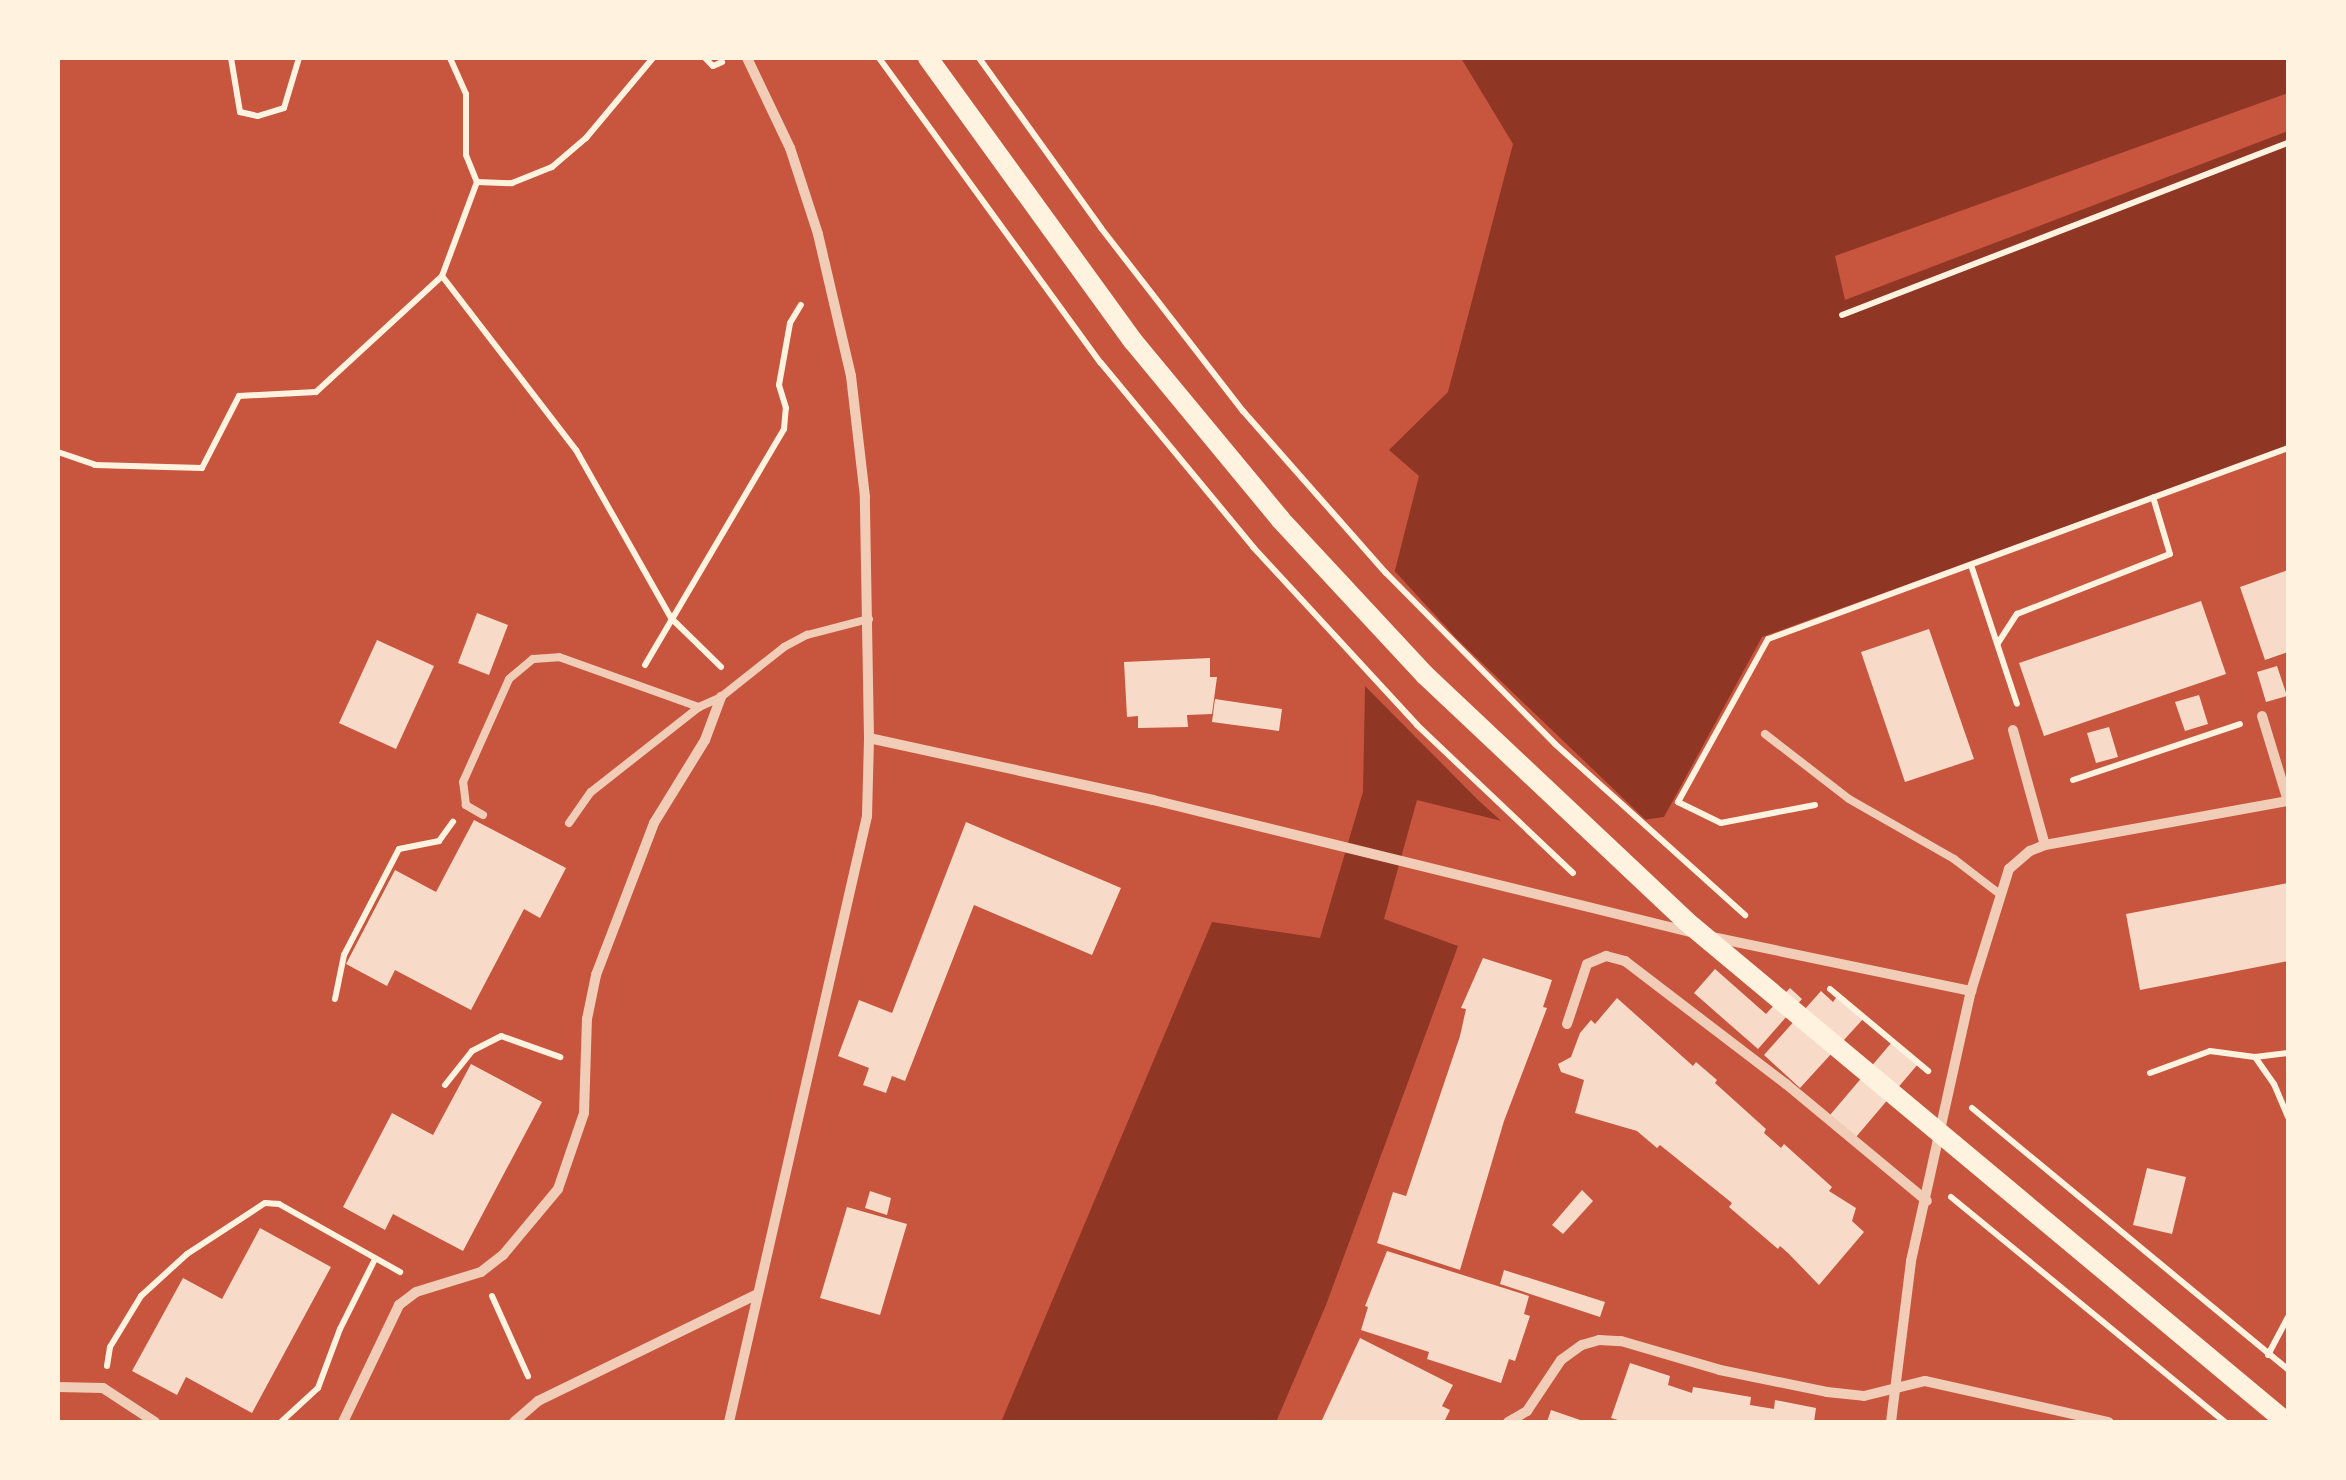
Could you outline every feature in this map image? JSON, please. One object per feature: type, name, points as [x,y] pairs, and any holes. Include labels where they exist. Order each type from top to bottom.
[{"type":"main road","points":[[928,58],[1065,252],[1155,367],[1280,519],[1425,675],[1687,922],[2286,1422]]},
{"type":"street","points":[[728,1422],[754,1295],[867,816],[869,738],[865,497],[851,376],[813,217],[790,148],[747,58]]},
{"type":"street","points":[[344,1422],[389,1320],[416,1292],[481,1272],[503,1254],[558,1188],[584,1113],[587,1019],[596,975],[654,823],[705,740],[721,697]]},
{"type":"street","points":[[1892,1422],[1911,1261],[1971,991],[2009,869],[2017,859],[2045,845],[2288,801],[2262,716]]},
{"type":"street","points":[[2012,730],[2045,845]]},
{"type":"street","points":[[869,738],[1153,800],[1673,928],[1971,991]]},
{"type":"street","points":[[1567,1024],[1587,964],[1606,956],[1625,961],[1786,1084],[1927,1201]]},
{"type":"street","points":[[514,1422],[538,1401],[754,1295]]},
{"type":"street","points":[[1508,1422],[1527,1410],[1562,1360],[1582,1345],[1599,1340],[1621,1340],[1720,1370],[1827,1392],[1864,1396],[1926,1380],[2108,1422]]},
{"type":"street","points":[[58,1387],[103,1388],[155,1422]]},
{"type":"lane","points":[[569,823],[591,792],[699,706],[721,697],[784,647],[807,635],[869,619]]},
{"type":"lane","points":[[482,816],[466,805],[464,782],[509,679],[533,658],[559,657],[699,706]]},
{"type":"lane","points":[[1766,734],[1848,799],[1954,859],[2000,895]]},
{"type":"path","points":[[231,58],[240,112],[258,116],[284,108],[299,58]]},
{"type":"path","points":[[58,452],[96,465],[202,468],[239,396],[316,392],[442,276],[477,182],[466,155],[466,94],[450,58]]},
{"type":"path","points":[[477,182],[512,184],[552,167],[586,138],[653,58]]},
{"type":"path","points":[[979,58],[1166,314],[1338,520],[1555,744],[1758,926]]},
{"type":"path","points":[[1842,315],[2288,143]]},
{"type":"path","points":[[442,276],[576,450],[671,618],[738,685]]},
{"type":"path","points":[[638,685],[671,618],[784,430],[786,408],[780,385],[790,323],[802,305]]},
{"type":"path","points":[[1848,799],[1720,823],[1678,802],[1768,639],[2288,448]]},
{"type":"path","points":[[1998,643],[2017,614],[2170,554],[2154,497]]},
{"type":"path","points":[[1971,564],[2018,699],[2012,730]]},
{"type":"path","points":[[2073,780],[2262,716]]},
{"type":"path","points":[[336,999],[344,955],[399,849],[439,841],[466,805]]},
{"type":"path","points":[[1828,988],[1940,1081]]},
{"type":"path","points":[[445,1085],[472,1051],[501,1036],[559,1058],[586,1054]]},
{"type":"path","points":[[2150,1073],[2210,1051],[2255,1057],[2288,1054]]},
{"type":"path","points":[[2255,1057],[2274,1084],[2288,1117]]},
{"type":"path","points":[[1969,1106],[2288,1369]]},
{"type":"path","points":[[103,1388],[110,1347],[141,1296],[186,1254],[265,1203],[279,1204],[405,1275],[416,1292]]},
{"type":"path","points":[[281,1422],[318,1388],[374,1260]]},
{"type":"path","points":[[481,1272],[538,1401]]},
{"type":"path","points":[[2278,1344],[2288,1317]]},
{"type":"shaded area","points":[[1461,58],[2288,58],[2288,93],[1835,256],[1845,300],[2288,131],[2288,446],[1762,637],[1664,817],[1550,833],[1417,800],[1384,919],[1458,946],[1326,1305],[1276,1422],[1001,1422],[1212,922],[1320,938],[1363,792],[1365,688],[1419,476],[1389,450],[1448,392],[1513,144]]},
{"type":"pier","points":[[1391,567],[1457,639],[1650,824],[1550,838],[1509,828],[1478,800],[1361,682]]},
{"type":"building","points":[[2288,570],[2288,652],[2265,660],[2240,587]]},
{"type":"building","points":[[2201,601],[2226,674],[2044,736],[2019,663]]},
{"type":"building","points":[[477,613],[508,625],[489,675],[458,663]]},
{"type":"building","points":[[1929,629],[1974,759],[1905,782],[1861,652]]},
{"type":"building","points":[[377,640],[434,666],[396,749],[339,723]]},
{"type":"building","points":[[1210,658],[1210,677],[1217,677],[1212,714],[1187,715],[1188,727],[1138,728],[1138,716],[1127,717],[1124,662]]},
{"type":"building","points":[[2277,666],[2287,696],[2266,702],[2257,672]]},
{"type":"building","points":[[2199,695],[2208,724],[2185,731],[2175,702]]},
{"type":"building","points":[[1215,699],[1282,709],[1279,731],[1212,722]]},
{"type":"building","points":[[2109,727],[2118,757],[2096,763],[2087,733]]},
{"type":"building","points":[[474,820],[566,868],[540,918],[524,909],[471,1010],[395,970],[387,986],[346,964],[395,870],[436,892]]},
{"type":"building","points":[[966,822],[1121,888],[1092,955],[974,905],[905,1081],[892,1076],[886,1093],[863,1085],[869,1068],[838,1056],[859,1000],[892,1013]]},
{"type":"building","points":[[2288,883],[2288,961],[2140,990],[2126,914]]},
{"type":"building","points":[[1483,958],[1552,980],[1543,1007],[1547,1008],[1504,1121],[1460,1270],[1377,1243],[1393,1192],[1406,1196],[1460,1036],[1466,1009],[1461,1008]]},
{"type":"building","points":[[1715,969],[1766,1014],[1790,988],[1802,999],[1758,1049],[1694,993]]},
{"type":"building","points":[[1821,991],[1833,1002],[1838,995],[1864,1018],[1800,1088],[1764,1055]]},
{"type":"building","points":[[1617,998],[1693,1066],[1696,1062],[1717,1080],[1715,1083],[1766,1129],[1764,1133],[1781,1148],[1784,1144],[1832,1187],[1829,1191],[1856,1208],[1852,1221],[1864,1232],[1819,1285],[1780,1246],[1778,1249],[1729,1207],[1732,1203],[1660,1145],[1657,1148],[1637,1131],[1575,1113],[1584,1080],[1561,1072],[1558,1064],[1571,1057],[1580,1033],[1591,1020],[1595,1024]]},
{"type":"building","points":[[1892,1042],[1918,1064],[1856,1137],[1830,1115]]},
{"type":"building","points":[[471,1064],[542,1102],[463,1251],[393,1214],[385,1230],[343,1207],[392,1113],[433,1135]]},
{"type":"building","points":[[2147,1168],[2186,1177],[2172,1234],[2133,1225]]},
{"type":"building","points":[[1582,1190],[1593,1201],[1563,1234],[1552,1225]]},
{"type":"building","points":[[870,1191],[891,1198],[887,1215],[865,1208]]},
{"type":"building","points":[[847,1207],[907,1224],[880,1315],[820,1298]]},
{"type":"building","points":[[260,1228],[331,1267],[252,1413],[186,1377],[177,1395],[132,1371],[183,1278],[222,1299]]},
{"type":"building","points":[[1387,1251],[1529,1296],[1524,1314],[1530,1316],[1515,1361],[1509,1359],[1501,1383],[1427,1359],[1429,1352],[1361,1330],[1368,1307],[1365,1306]]},
{"type":"building","points":[[1504,1270],[1605,1302],[1600,1317],[1500,1284]]},
{"type":"building","points":[[1360,1338],[1453,1385],[1442,1406],[1450,1410],[1444,1422],[1321,1422]]},
{"type":"building","points":[[1630,1363],[1670,1376],[1668,1385],[1692,1393],[1693,1387],[1751,1397],[1750,1405],[1774,1409],[1775,1400],[1816,1408],[1814,1422],[1625,1422],[1611,1418]]},
{"type":"building","points":[[1551,1410],[1586,1422],[1547,1422]]}]
